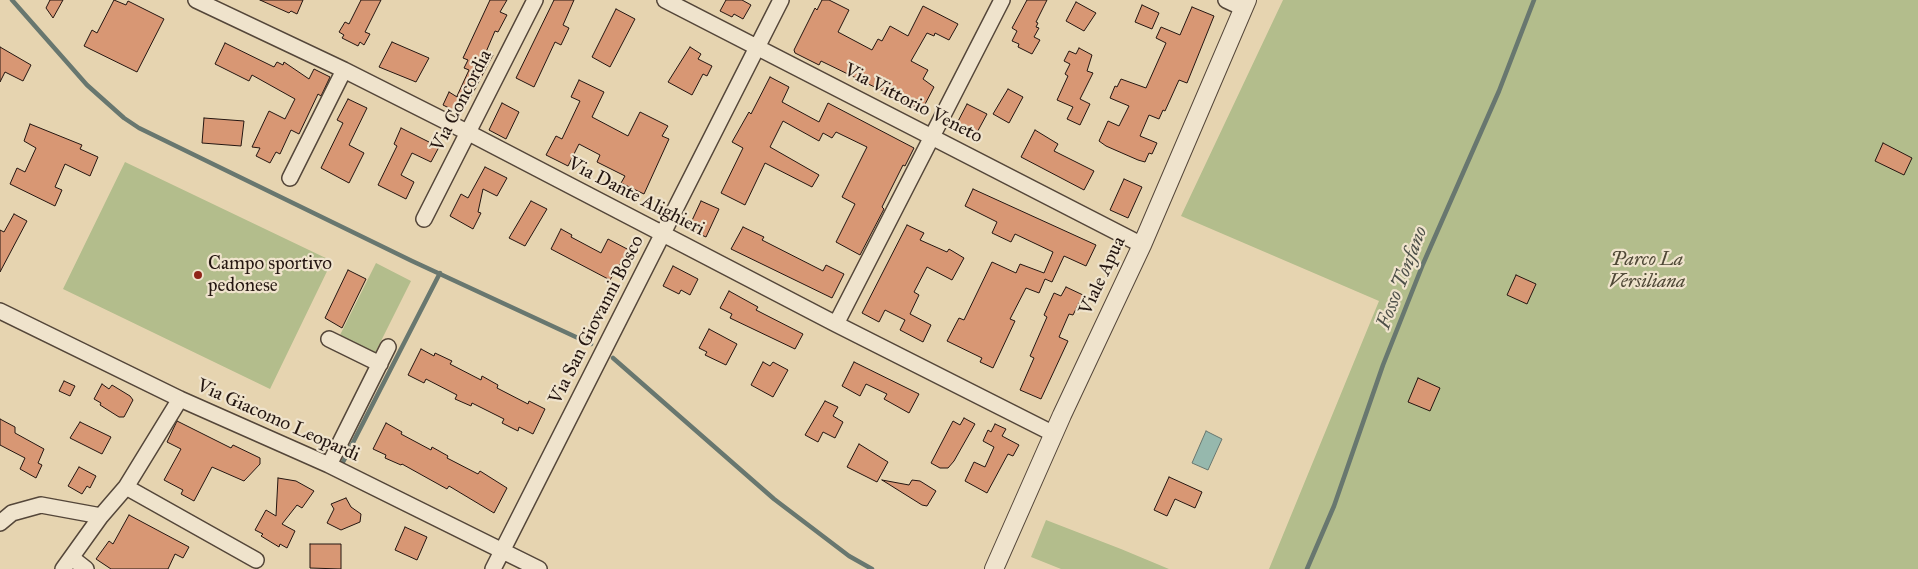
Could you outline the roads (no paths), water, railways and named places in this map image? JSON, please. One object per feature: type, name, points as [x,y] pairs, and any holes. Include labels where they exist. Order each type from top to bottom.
[{"type":"street","name":"Via Concordia","points":[[424,219],[535,0]]},
{"type":"street","name":"Via Vittorio Veneto","points":[[665,0],[1142,245]]},
{"type":"street","name":"Via San Giovanni Bosco","points":[[493,569],[781,0]]},
{"type":"street","points":[[836,324],[1002,0]]},
{"type":"street","points":[[1226,0],[1245,4]]},
{"type":"street","name":"Via Dante Alighieri","points":[[202,1],[469,133],[836,324],[1054,434]]},
{"type":"street","name":"Viale Apua","points":[[994,569],[1054,434],[1142,245],[1245,4]]},
{"type":"street","points":[[290,178],[344,70]]},
{"type":"street","name":"Via Giacomo Leopardi","points":[[0,311],[180,399],[329,465],[539,569]]},
{"type":"street","points":[[329,339],[380,364]]},
{"type":"street","points":[[329,465],[388,347]]},
{"type":"street","points":[[86,569],[68,564],[101,516],[126,487],[180,399]]},
{"type":"street","points":[[126,487],[256,560]]},
{"type":"street","points":[[0,523],[12,513],[41,505],[101,516]]},
{"type":"water","points":[[1206,431],[1222,439],[1208,470],[1192,463]]},
{"type":"waterway","points":[[12,0],[87,85],[124,118],[139,128],[412,261],[591,344]]},
{"type":"waterway","name":"Fosso Tonfano","points":[[1307,569],[1334,506],[1383,365],[1423,264],[1499,91],[1534,0]]},
{"type":"waterway","points":[[343,462],[440,273]]},
{"type":"waterway","points":[[613,358],[774,499],[849,556],[872,569]]},
{"type":"place","name":"Campo sportivo pedonese","points":[[198,275]]},
{"type":"park label","name":"Parco La Versiliana","points":[[1647,271]]}]
